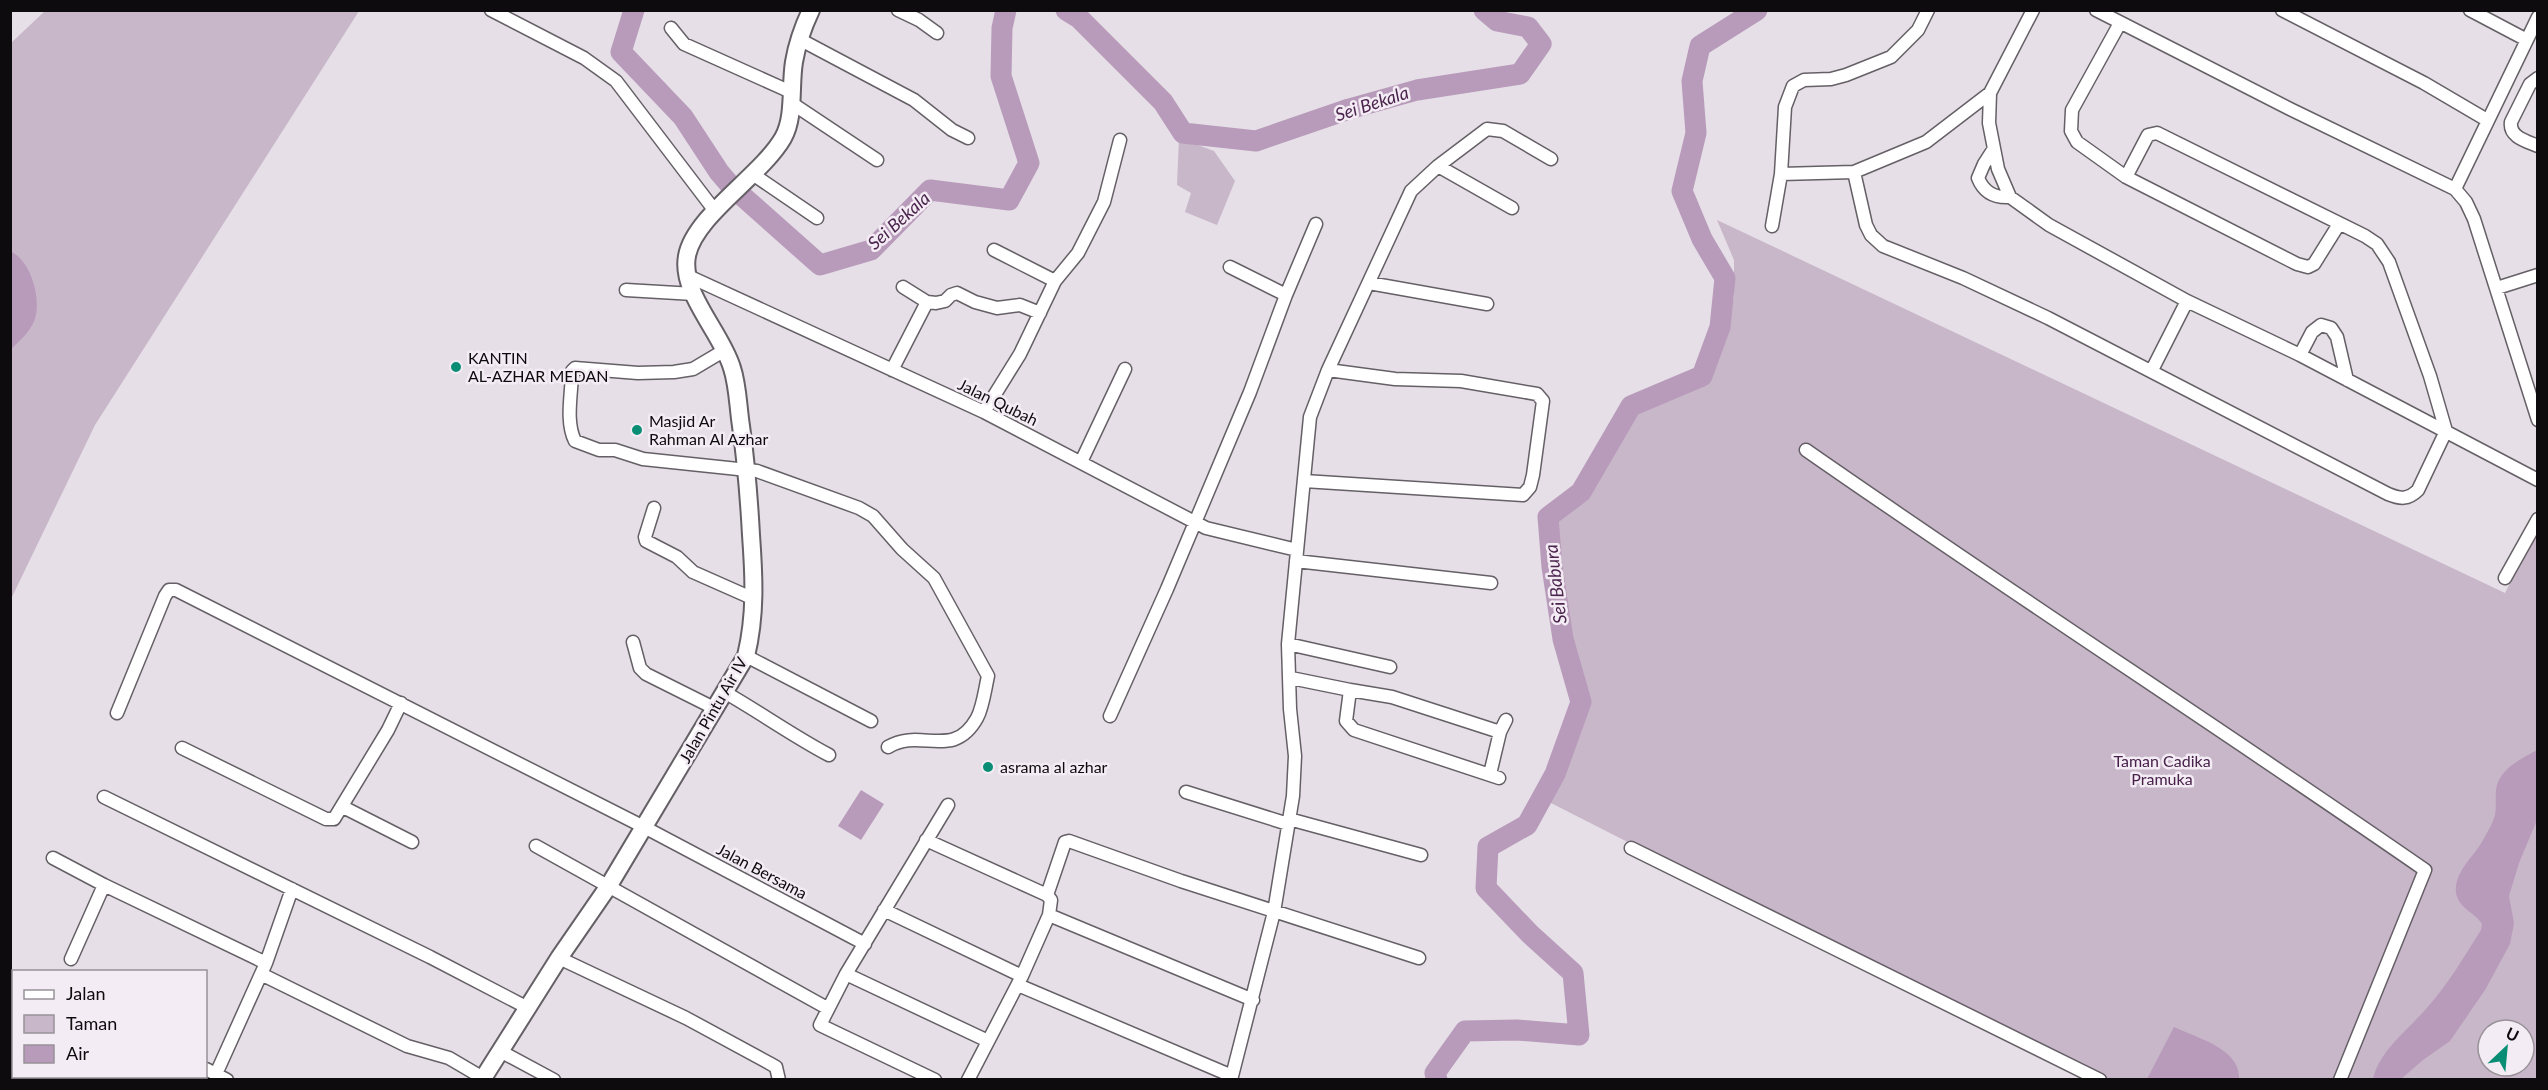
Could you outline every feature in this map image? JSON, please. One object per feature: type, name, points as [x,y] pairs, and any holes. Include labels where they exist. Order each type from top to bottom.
[{"type":"main road","points":[[686,275],[687,256],[691,245],[720,206],[752,177],[771,156],[785,135],[799,39],[811,10]]},
{"type":"main road","name":"Jalan Pintu Air IV","points":[[483,1078],[608,887],[726,693],[746,656],[752,632],[754,599],[747,469],[733,369],[686,275]]},
{"type":"street","points":[[491,10],[584,58],[616,81],[720,206]]},
{"type":"street","points":[[898,10],[919,20],[937,33]]},
{"type":"street","points":[[1772,226],[1781,174],[1785,107],[1793,86],[1804,80],[1831,79],[1846,75],[1891,57],[1918,30],[1928,10]]},
{"type":"street","points":[[1781,174],[1854,172],[1926,142],[1990,93],[2033,10]]},
{"type":"street","points":[[2096,10],[2455,189],[2470,210],[2538,420]]},
{"type":"street","points":[[2282,10],[2424,83],[2487,120]]},
{"type":"street","points":[[2470,10],[2525,39]]},
{"type":"street","points":[[2455,189],[2538,16]]},
{"type":"street","points":[[2120,23],[2072,110],[2071,125],[2074,137],[2080,146],[2126,177],[2297,264],[2308,267],[2320,258],[2339,224]]},
{"type":"street","points":[[671,28],[684,44],[791,97],[877,160]]},
{"type":"street","points":[[799,39],[914,100],[952,130],[968,138]]},
{"type":"street","points":[[2538,78],[2530,84],[2510,128],[2514,134],[2538,146]]},
{"type":"street","points":[[1990,93],[1989,123],[1993,150],[2010,197],[2064,235],[2100,251],[2187,301],[2300,355],[2538,480]]},
{"type":"street","points":[[884,910],[1020,980],[1231,1078],[1274,912],[1295,773],[1288,644],[1310,417],[1328,370],[1411,191],[1438,166],[1487,129],[1494,128],[1503,131],[1551,159]]},
{"type":"street","points":[[1854,172],[1866,225],[1883,246],[1963,278],[2152,370],[2397,498],[2413,495],[2418,490],[2446,431],[2430,376],[2390,262],[2377,244],[2157,132],[2148,135],[2126,177]]},
{"type":"street","points":[[984,412],[1020,354],[1055,281],[1078,253],[1104,202],[1120,140]]},
{"type":"street","points":[[1993,150],[1978,178],[1982,188],[1989,193],[2001,198],[2010,197]]},
{"type":"street","points":[[1438,166],[1512,208]]},
{"type":"street","points":[[752,177],[817,218]]},
{"type":"street","points":[[1110,716],[1167,589],[1250,392],[1286,295],[1316,224]]},
{"type":"street","points":[[994,250],[1055,281]]},
{"type":"street","points":[[1230,267],[1286,295]]},
{"type":"street","name":"Jalan Qubah","points":[[686,275],[984,412],[1194,523],[1297,556],[1491,583]]},
{"type":"street","points":[[2497,288],[2538,275]]},
{"type":"street","points":[[1369,283],[1487,304]]},
{"type":"street","points":[[903,287],[927,302],[940,303],[957,293],[987,306],[1001,308],[1007,305],[1020,305],[1040,313]]},
{"type":"street","points":[[626,290],[694,294]]},
{"type":"street","points":[[2152,370],[2187,301]]},
{"type":"street","points":[[892,370],[927,302]]},
{"type":"street","points":[[2300,355],[2316,328],[2326,325],[2331,328],[2337,338],[2347,380]]},
{"type":"street","points":[[725,350],[693,369],[675,372],[638,373],[575,368],[572,371],[569,423],[575,441],[599,450],[615,450],[643,459],[747,469],[859,508],[873,516],[902,549],[934,578],[988,676],[977,718],[959,738],[944,742],[897,741],[888,747]]},
{"type":"street","points":[[1081,462],[1125,369]]},
{"type":"street","points":[[1304,481],[1523,495],[1530,487],[1533,476],[1543,401],[1537,394],[1461,381],[1395,379],[1328,370]]},
{"type":"street","points":[[1806,450],[1955,554],[2284,772],[2425,870],[2340,1080]]},
{"type":"street","points":[[654,508],[645,537],[646,542],[682,560],[693,572],[754,599]]},
{"type":"street","points":[[2505,578],[2538,519]]},
{"type":"street","name":"Jalan Bersama","points":[[117,712],[167,591],[172,589],[644,827],[865,944]]},
{"type":"street","points":[[633,642],[640,668],[646,675],[716,709]]},
{"type":"street","points":[[1288,644],[1390,667]]},
{"type":"street","points":[[746,656],[871,721]]},
{"type":"street","points":[[1291,678],[1392,697],[1500,732]]},
{"type":"street","points":[[1350,690],[1346,721],[1354,730],[1494,776],[1500,732],[1506,720]]},
{"type":"street","points":[[726,693],[793,736],[829,754]]},
{"type":"street","points":[[182,748],[326,819],[334,819],[401,703]]},
{"type":"street","points":[[1186,792],[1421,855]]},
{"type":"street","points":[[104,797],[528,1008]]},
{"type":"street","points":[[935,1080],[823,1028],[820,1022],[948,805]]},
{"type":"street","points":[[343,807],[412,842]]},
{"type":"street","points":[[926,840],[1047,895],[1051,900],[1049,915],[1020,980],[968,1080]]},
{"type":"street","points":[[1047,895],[1065,842],[1069,841],[1274,912],[1419,958]]},
{"type":"street","points":[[536,846],[827,1008]]},
{"type":"street","points":[[1631,848],[2100,1080]]},
{"type":"street","points":[[53,858],[407,1046],[444,1056],[483,1078]]},
{"type":"street","points":[[72,959],[104,885]]},
{"type":"street","points":[[216,1074],[263,968],[292,889]]},
{"type":"street","points":[[1049,915],[1253,1000]]},
{"type":"street","points":[[560,958],[686,1018],[769,1063],[776,1067],[779,1080]]},
{"type":"street","points":[[846,975],[988,1041]]},
{"type":"street","points":[[500,1051],[554,1080]]},
{"type":"green space","points":[[45,11],[359,11],[95,425],[11,599],[11,43]]},
{"type":"green space","points":[[1179,138],[1214,151],[1235,181],[1217,225],[1185,212],[1191,193],[1177,185]]},
{"type":"green space","name":"Taman Cadika Pramuka","points":[[1717,220],[2505,593],[2537,530],[2537,1079],[2094,1079],[1547,801],[1588,702],[1566,617],[1554,520],[1589,495],[1637,410],[1708,382],[1728,328],[1734,295],[1734,260]]},
{"type":"water","points":[[10,251],[23,262],[32,278],[37,307],[29,330],[11,349]]},
{"type":"water","points":[[2537,750],[2537,820],[2519,863],[2509,896],[2514,923],[2510,944],[2485,990],[2450,1041],[2401,1079],[2373,1079],[2381,1059],[2441,991],[2481,930],[2482,924],[2479,920],[2460,903],[2456,893],[2458,878],[2493,821],[2496,811],[2497,786],[2501,776],[2515,763]]},
{"type":"water","points":[[861,790],[884,804],[861,840],[838,826]]},
{"type":"water","points":[[2174,1027],[2205,1040],[2225,1052],[2238,1069],[2239,1079],[2147,1079]]},
{"type":"waterway","name":"Sei Bekala","points":[[634,10],[621,52],[683,117],[719,172],[731,186],[820,265],[871,250],[930,190],[1009,200],[1029,163],[1001,76],[1002,28],[1006,10]]},
{"type":"waterway","name":"Sei Bekala","points":[[1066,10],[1079,18],[1163,102],[1183,133],[1256,141],[1349,109],[1417,90],[1520,74],[1541,44],[1528,27],[1497,21],[1484,10]]},
{"type":"waterway","name":"Sei Babura","points":[[1437,1080],[1435,1073],[1465,1031],[1517,1030],[1579,1035],[1573,973],[1530,934],[1486,888],[1488,847],[1527,825],[1555,774],[1581,702],[1563,639],[1552,567],[1548,517],[1581,492],[1631,406],[1702,376],[1720,327],[1725,278],[1702,239],[1682,191],[1696,133],[1692,81],[1700,46],[1757,10]]},
{"type":"place","name":"KANTIN AL-AZHAR MEDAN","points":[[456,367]]},
{"type":"place","name":"Masjid Ar Rahman Al Azhar","points":[[637,430]]},
{"type":"place","name":"asrama al azhar","points":[[988,767]]}]
